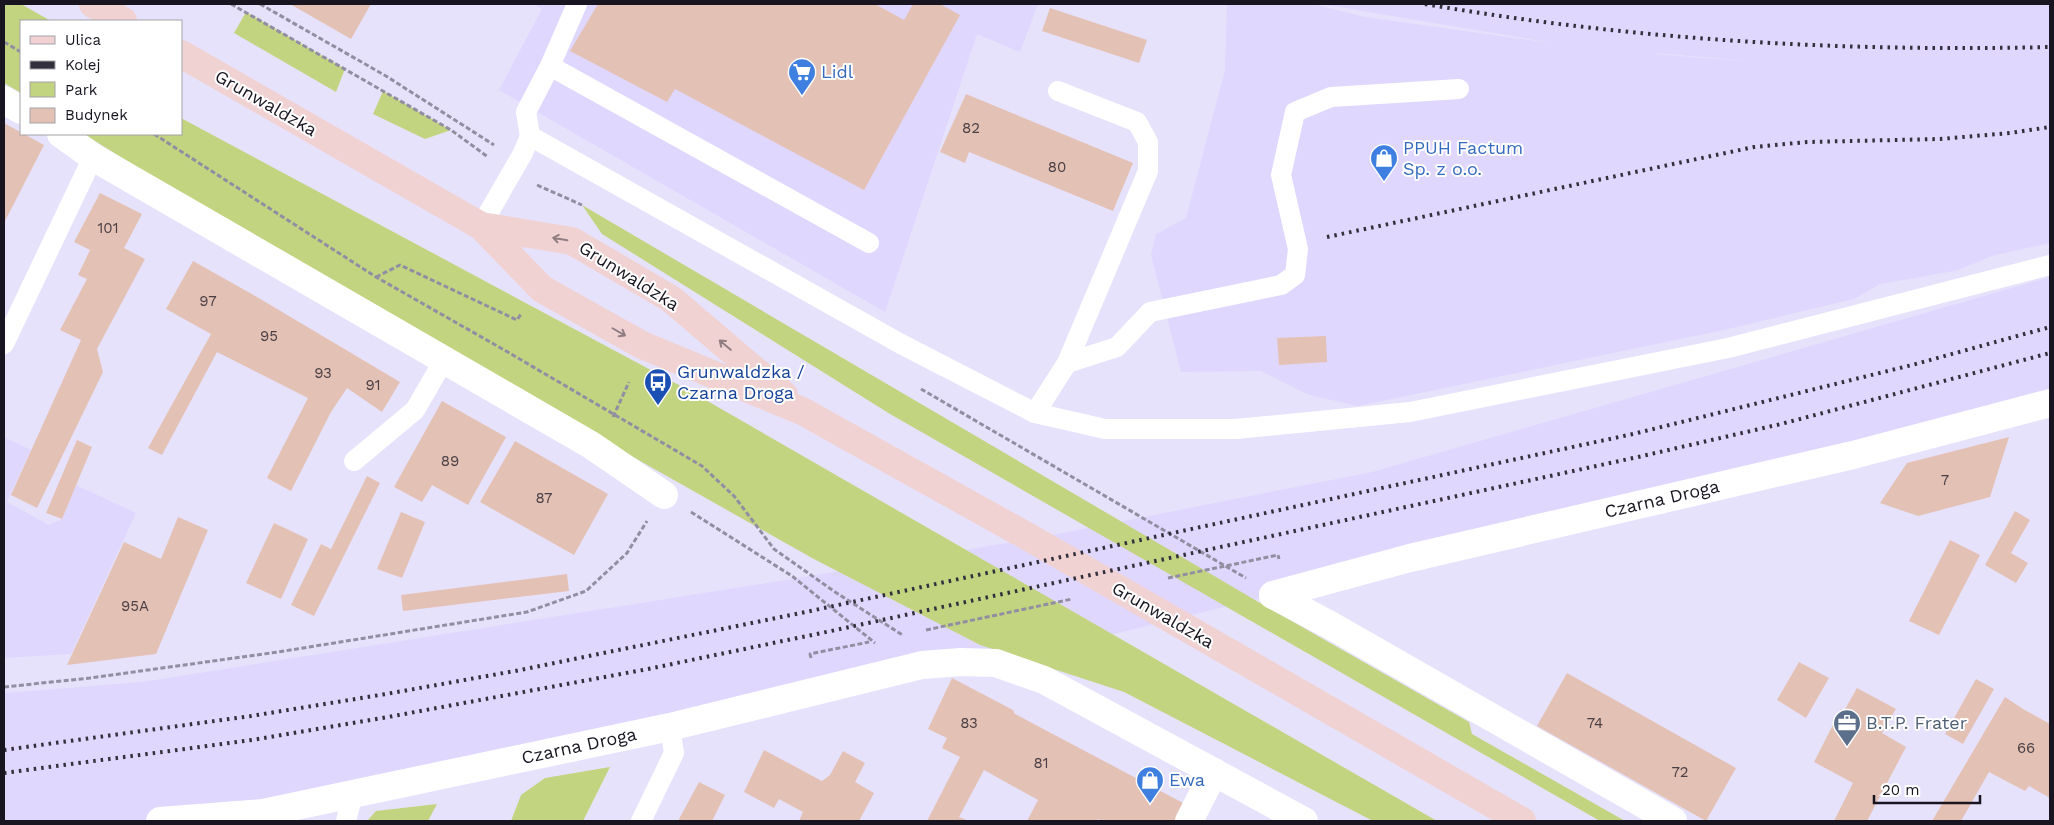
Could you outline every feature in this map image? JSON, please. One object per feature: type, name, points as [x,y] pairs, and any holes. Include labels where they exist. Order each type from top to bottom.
[{"type":"main road","points":[[93,4],[118,20]]},
{"type":"main road","name":"Grunwaldzka","points":[[182,55],[481,226],[542,289],[642,345],[802,411],[1040,543],[1522,821]]},
{"type":"main road","name":"Grunwaldzka","points":[[481,226],[572,241],[671,299],[802,411]]},
{"type":"street","points":[[4,100],[20,109]]},
{"type":"street","points":[[62,135],[93,158],[591,445],[664,495]]},
{"type":"street","name":"Czarna Droga","points":[[1273,595],[1410,558],[1844,457],[2050,403]]},
{"type":"street","points":[[1273,595],[1330,625],[1673,821]]},
{"type":"street","name":"Czarna Droga","points":[[160,821],[263,813],[670,727],[892,672],[922,665],[944,663],[996,663],[1044,680],[1214,772]]},
{"type":"street","points":[[1189,821],[1214,772],[1304,821]]},
{"type":"lane","points":[[481,226],[515,167],[530,136],[526,112],[550,66],[577,4]]},
{"type":"lane","points":[[550,66],[869,243]]},
{"type":"lane","points":[[1067,364],[1117,347],[1150,312],[1281,284],[1296,276],[1298,249],[1281,175],[1296,112],[1332,97],[1459,89]]},
{"type":"lane","points":[[1035,413],[1067,364],[1148,171],[1148,142],[1137,122],[1058,92]]},
{"type":"lane","points":[[530,136],[900,344],[1035,413],[1105,428],[1236,429],[1410,412],[1728,348],[2050,265]]},
{"type":"lane","points":[[4,344],[93,158]]},
{"type":"lane","points":[[354,461],[414,410],[444,360]]},
{"type":"lane","points":[[641,821],[674,753],[670,727]]},
{"type":"lane","points":[[346,821],[353,794]]},
{"type":"path","points":[[231,4],[582,206]]},
{"type":"path","points":[[260,4],[386,76],[515,167]]},
{"type":"path","points":[[4,42],[20,51]]},
{"type":"path","points":[[156,135],[376,277],[702,466],[734,496],[774,549],[835,592],[944,663]]},
{"type":"path","points":[[615,416],[629,382]]},
{"type":"path","points":[[913,385],[1273,595]]},
{"type":"path","points":[[4,687],[90,678],[278,652],[527,612],[586,590],[627,553],[664,495],[792,576],[884,650],[892,672]]},
{"type":"path","points":[[1166,579],[1243,563]]},
{"type":"path","points":[[922,631],[1078,598]]},
{"type":"path","points":[[893,637],[913,633]]},
{"type":"path","points":[[835,649],[884,639]]},
{"type":"shaded area","points":[[533,4],[1038,4],[1020,52],[977,34],[885,312],[499,90],[542,9]]},
{"type":"shaded area","points":[[1227,4],[1313,4],[1365,17],[1558,44],[1321,4],[2050,4],[2050,243],[1995,255],[1955,271],[1880,284],[1854,299],[1724,330],[1358,406],[1309,395],[1261,371],[1181,372],[1151,255],[1156,234],[1186,218],[1225,70]],"holes":[[[1657,53],[1748,61],[1656,54]]]},
{"type":"shaded area","points":[[2050,277],[2050,398],[1273,595],[996,663],[160,821],[4,821],[4,693],[142,682],[792,579],[1032,539],[1372,472]]},
{"type":"shaded area","points":[[4,437],[31,450],[7,502],[49,525],[62,519],[76,485],[136,513],[71,654],[4,658]]},
{"type":"green space","points":[[4,4],[21,4],[49,20],[20,20],[20,92],[4,83]]},
{"type":"green space","points":[[246,12],[345,69],[336,92],[234,33]]},
{"type":"green space","points":[[383,91],[451,130],[425,139],[373,114]]},
{"type":"green space","points":[[182,119],[690,391],[1437,821],[1373,821],[1124,692],[980,645],[812,558],[246,236],[86,135],[182,135]]},
{"type":"green space","points":[[582,205],[1267,607],[1469,722],[1472,734],[1625,821],[1600,821],[890,414],[602,234]]},
{"type":"green space","points":[[610,767],[583,821],[511,821],[521,795],[545,778]]},
{"type":"green space","points":[[437,804],[428,821],[367,821],[376,811]]},
{"type":"building","points":[[290,4],[371,4],[351,39]]},
{"type":"building","name":"Lidl","points":[[598,4],[875,4],[904,20],[913,4],[940,4],[960,15],[864,190],[675,89],[667,102],[570,51]]},
{"type":"building","points":[[1050,8],[1147,40],[1139,63],[1042,31]]},
{"type":"building","points":[[966,94],[1133,163],[1113,211],[969,152],[965,163],[940,152]]},
{"type":"building","points":[[4,123],[20,132],[20,135],[26,135],[44,145],[4,223]]},
{"type":"building","points":[[100,193],[142,214],[124,248],[145,259],[97,349],[103,372],[37,508],[11,495],[81,340],[60,330],[87,279],[78,275],[90,250],[74,242]]},
{"type":"building","points":[[193,261],[400,382],[382,412],[347,388],[331,412],[291,491],[267,478],[308,398],[217,352],[162,455],[148,448],[211,334],[166,309]]},
{"type":"building","points":[[1326,336],[1327,362],[1279,365],[1277,338]]},
{"type":"building","points":[[442,401],[506,437],[468,505],[432,485],[422,502],[394,487]]},
{"type":"building","points":[[2009,437],[1990,497],[1918,516],[1880,503],[1907,463]]},
{"type":"building","points":[[77,440],[92,447],[62,519],[46,513]]},
{"type":"building","points":[[515,441],[608,494],[574,555],[480,502]]},
{"type":"building","points":[[367,476],[380,483],[314,616],[291,605],[321,544],[331,549]]},
{"type":"building","points":[[2015,511],[2030,520],[2011,553],[2028,563],[2016,583],[1985,565]]},
{"type":"building","points":[[401,512],[425,522],[402,578],[377,569]]},
{"type":"building","points":[[178,517],[208,530],[156,654],[67,665],[124,542],[161,559]]},
{"type":"building","points":[[274,523],[308,539],[281,599],[246,583]]},
{"type":"building","points":[[1950,540],[1980,555],[1939,635],[1909,621]]},
{"type":"building","points":[[567,574],[569,591],[403,611],[401,595]]},
{"type":"building","points":[[1799,662],[1829,678],[1806,718],[1777,700]]},
{"type":"building","points":[[1567,673],[1736,768],[1706,821],[1537,726]]},
{"type":"building","points":[[952,678],[1013,710],[1015,714],[1185,804],[1176,821],[1102,821],[1098,819],[1096,821],[1027,821],[1038,800],[984,770],[959,817],[969,821],[927,821],[960,757],[942,748],[947,738],[928,729]]},
{"type":"building","points":[[1976,679],[1994,689],[1963,744],[1945,734]]},
{"type":"building","points":[[1857,688],[1896,709],[1882,733],[1906,747],[1867,821],[1834,821],[1853,783],[1814,762],[1841,709],[1844,711]]},
{"type":"building","points":[[2005,697],[2050,724],[2050,798],[2029,786],[2025,791],[1989,772],[1961,821],[1932,821]]},
{"type":"building","points":[[764,750],[822,781],[830,775],[843,751],[865,763],[855,782],[874,793],[859,821],[799,821],[803,812],[779,799],[774,808],[744,792]]},
{"type":"building","points":[[699,782],[725,795],[712,821],[678,821]]},
{"type":"railway","points":[[1425,4],[1581,27],[1737,41],[1893,47],[2050,47]]},
{"type":"railway","points":[[1327,237],[1754,147],[1807,142],[1940,139],[2010,133],[2050,127]]},
{"type":"railway","points":[[4,750],[251,716],[386,694],[515,671],[801,613],[1633,434],[1912,365],[2050,327]]},
{"type":"railway","points":[[4,773],[252,740],[648,669],[1638,457],[1781,424],[2050,353]]},
{"type":"place","name":"Lidl","points":[[802,96]]},
{"type":"place","name":"PPUH Factum Sp. z o.o.","points":[[1384,182]]},
{"type":"place","name":"Grunwaldzka / Czarna Droga","points":[[658,406]]},
{"type":"place","name":"B.T.P. Frater","points":[[1847,747]]},
{"type":"place","name":"Ewa","points":[[1150,804]]}]
